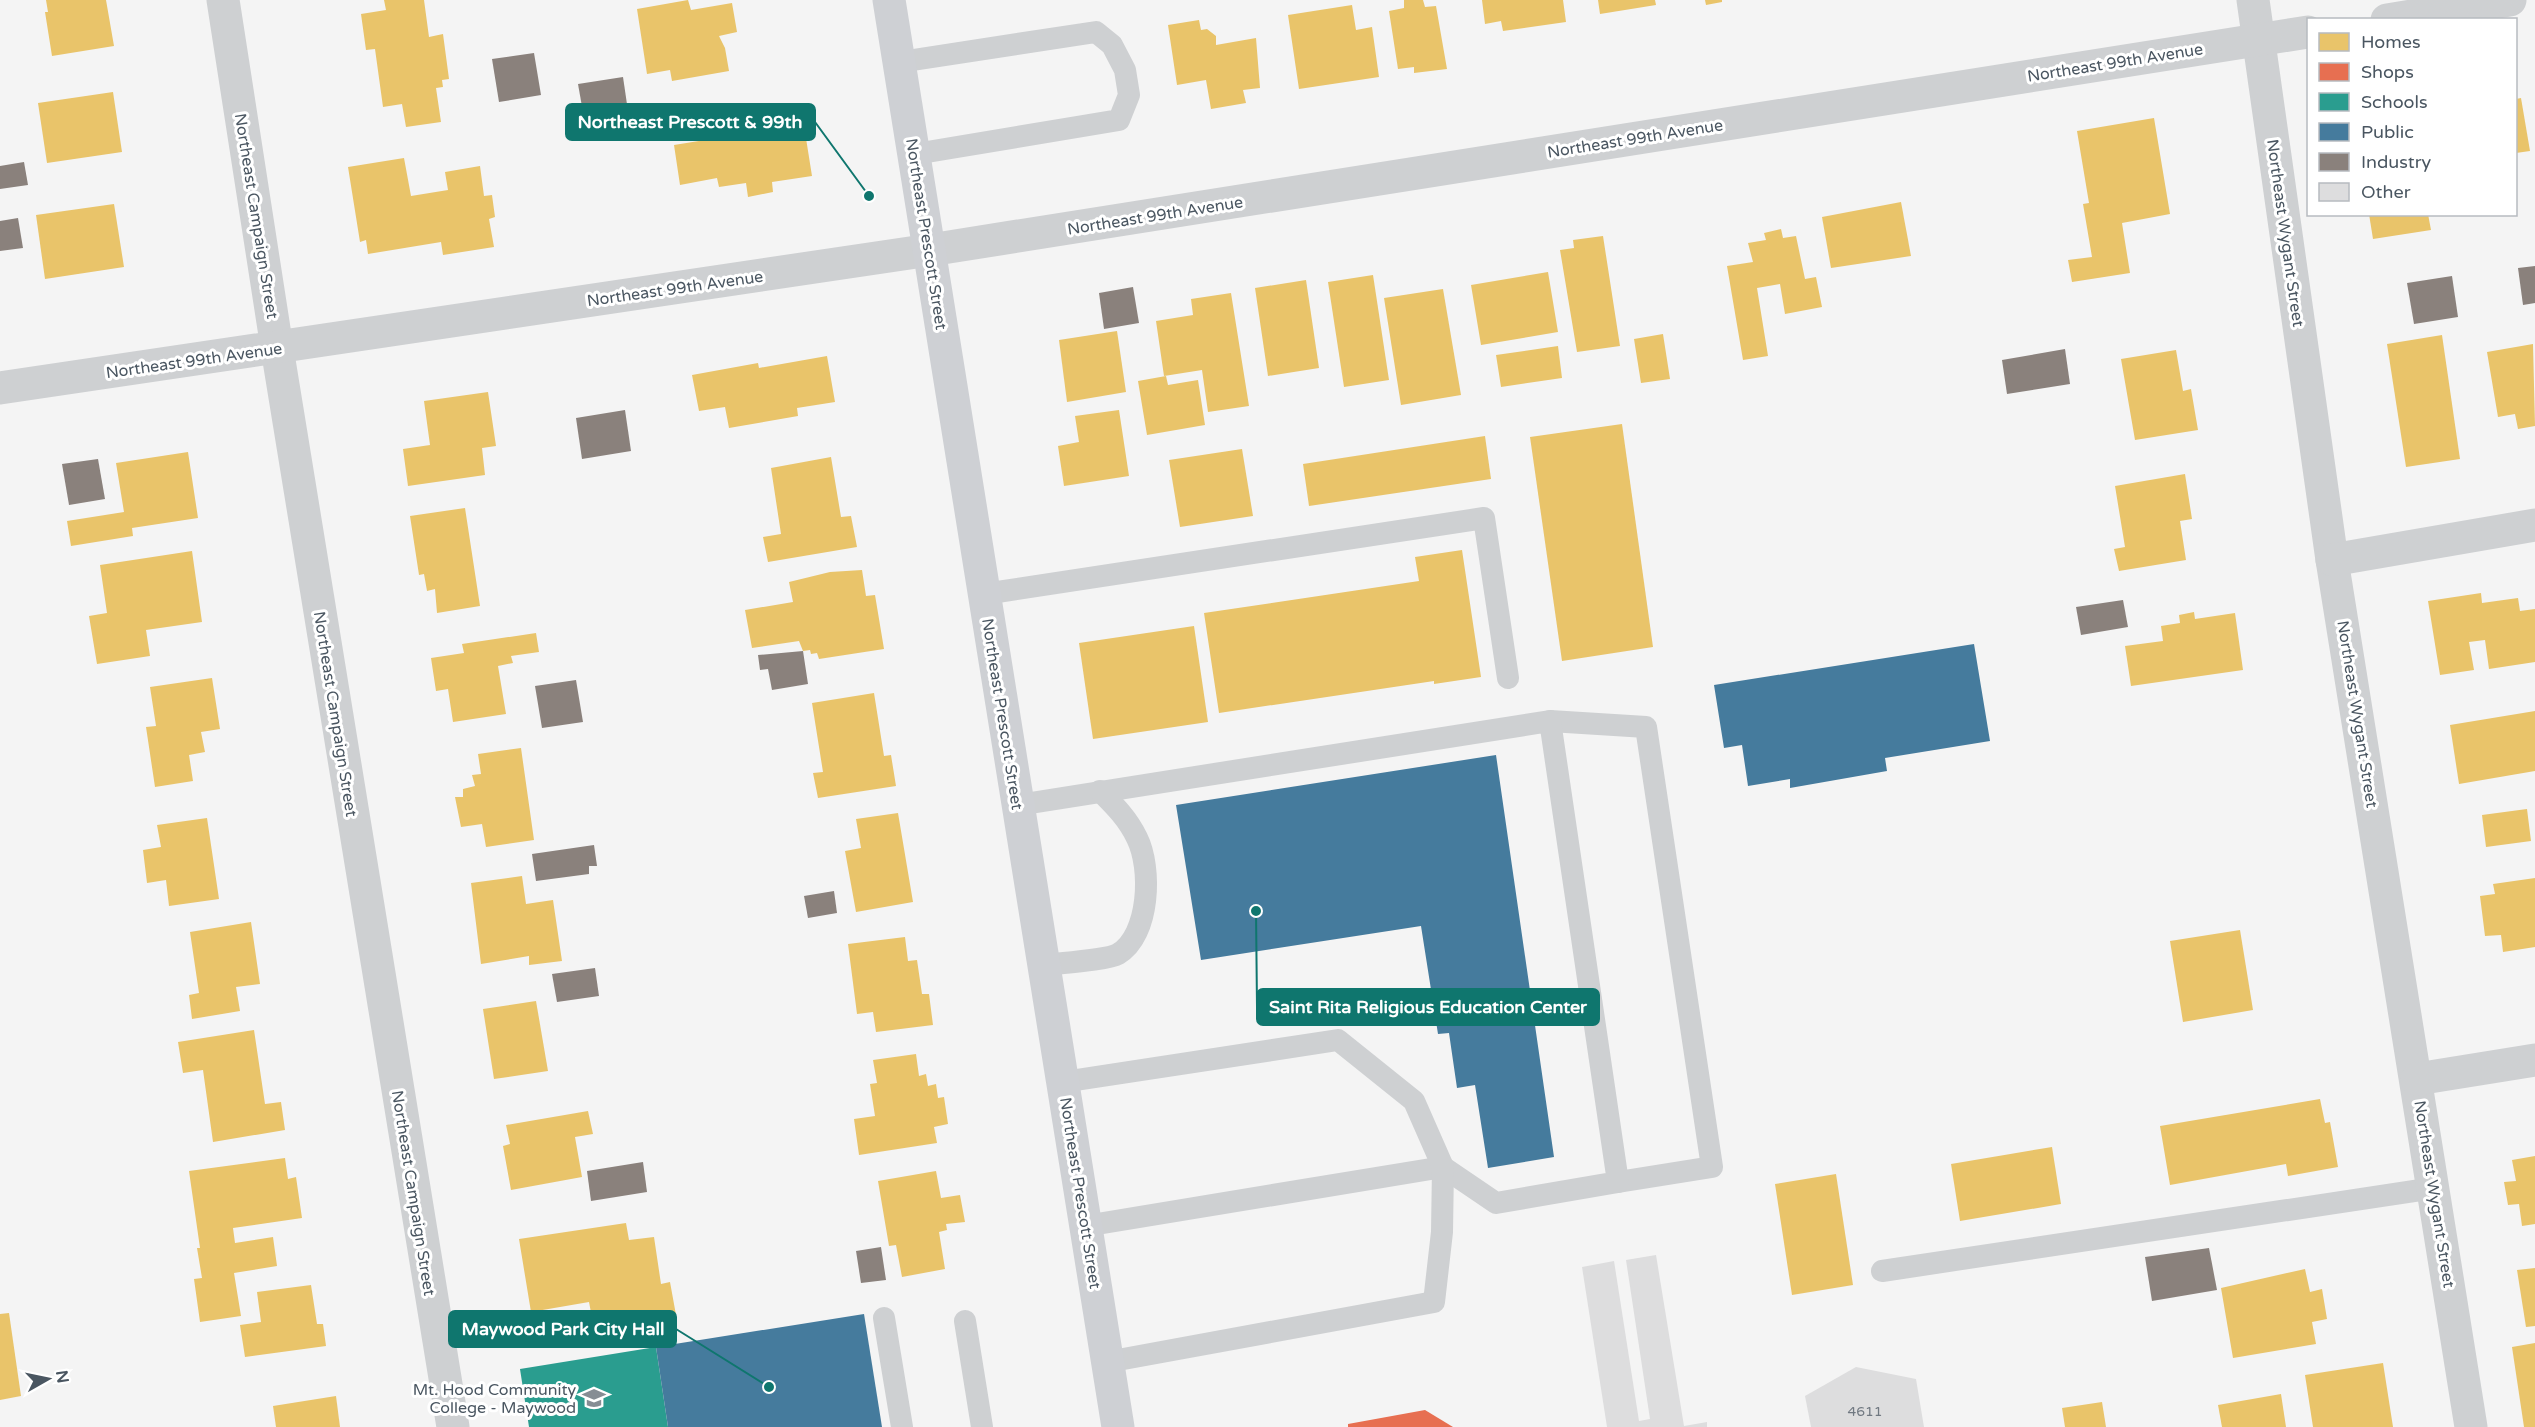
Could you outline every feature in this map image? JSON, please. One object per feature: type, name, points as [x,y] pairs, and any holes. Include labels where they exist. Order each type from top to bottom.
[{"type":"street","name":"Northeast Campaign Street","points":[[223,0],[277,348],[453,1427]]},
{"type":"street","name":"Northeast Prescott Street","points":[[889,0],[1118,1427]]},
{"type":"street","name":"Northeast Wygant Street","points":[[2253,0],[2332,560],[2471,1427]]},
{"type":"street","points":[[2399,18],[2510,0]]},
{"type":"street","name":"Northeast 99th Avenue","points":[[0,388],[930,250],[2307,32]]},
{"type":"street","points":[[2332,560],[2535,525]]},
{"type":"street","points":[[2417,1079],[2535,1060]]},
{"type":"lane","points":[[900,62],[1096,32],[1112,45],[1125,70],[1129,95],[1119,120],[915,154]]},
{"type":"lane","points":[[984,594],[1484,519],[1508,678]]},
{"type":"lane","points":[[1018,805],[1550,721],[1646,727],[1713,1167],[1496,1203],[1443,1167],[1085,1226]]},
{"type":"lane","points":[[1550,721],[1618,1182]]},
{"type":"lane","points":[[1045,965],[1117,955],[1130,943],[1139,925],[1146,899],[1145,866],[1139,841],[1126,818],[1100,791]]},
{"type":"lane","points":[[1063,1082],[1338,1040],[1414,1101],[1443,1167],[1442,1232],[1434,1302],[1107,1362]]},
{"type":"lane","points":[[1882,1271],[2434,1188]]},
{"type":"lane","points":[[884,1318],[902,1427]]},
{"type":"lane","points":[[965,1321],[982,1427]]},
{"type":"building: Homes","points":[[46,0],[106,0],[114,46],[52,56],[45,12],[48,12]]},
{"type":"building: Homes","points":[[384,0],[424,0],[429,37],[443,34],[449,79],[442,80],[443,87],[436,88],[441,122],[406,127],[402,104],[383,107],[375,49],[366,50],[361,14],[386,10]]},
{"type":"building: Homes","points":[[688,0],[691,10],[732,3],[737,32],[719,36],[725,48],[729,71],[672,81],[670,70],[647,74],[637,9]]},
{"type":"building: Homes","points":[[1404,0],[1423,0],[1425,7],[1436,6],[1447,69],[1414,73],[1414,67],[1398,69],[1389,11],[1404,8]]},
{"type":"building: Homes","points":[[1482,0],[1563,0],[1566,22],[1503,31],[1501,21],[1485,24]]},
{"type":"building: Homes","points":[[1598,0],[1655,0],[1656,5],[1600,14]]},
{"type":"building: Homes","points":[[1705,0],[1722,0],[1722,2],[1706,5]]},
{"type":"building: Homes","points":[[1352,5],[1356,30],[1372,27],[1379,77],[1299,89],[1288,15]]},
{"type":"building: Homes","points":[[1199,20],[1201,30],[1207,29],[1216,36],[1216,45],[1256,38],[1260,88],[1243,90],[1246,103],[1211,109],[1206,80],[1177,85],[1168,25]]},
{"type":"building: Homes","points":[[113,92],[122,152],[47,163],[38,103]]},
{"type":"building: Homes","points":[[2521,98],[2530,151],[2517,153],[2517,99]]},
{"type":"building: Homes","points":[[2154,118],[2170,214],[2122,223],[2130,273],[2072,282],[2068,260],[2092,257],[2083,204],[2089,203],[2077,131]]},
{"type":"building: Homes","points":[[774,129],[776,137],[805,132],[812,176],[772,182],[773,192],[748,197],[746,183],[719,187],[717,178],[680,185],[674,145]]},
{"type":"building: Homes","points":[[404,158],[411,196],[448,190],[445,172],[480,166],[484,196],[492,195],[495,217],[489,219],[494,247],[443,255],[441,242],[368,254],[366,240],[360,242],[348,167]]},
{"type":"building: Homes","points":[[1901,202],[1911,256],[1831,268],[1822,217]]},
{"type":"building: Homes","points":[[114,204],[124,267],[45,279],[36,215]]},
{"type":"building: Homes","points":[[2369,216],[2428,216],[2431,230],[2373,239]]},
{"type":"building: Homes","points":[[1781,229],[1783,238],[1796,236],[1805,279],[1816,277],[1822,307],[1785,314],[1780,284],[1757,288],[1768,356],[1743,360],[1727,266],[1753,262],[1748,243],[1766,240],[1764,233]]},
{"type":"building: Homes","points":[[1603,236],[1620,346],[1577,352],[1560,250],[1574,248],[1573,240]]},
{"type":"building: Homes","points":[[1548,272],[1558,332],[1481,345],[1471,285]]},
{"type":"building: Homes","points":[[1373,275],[1389,380],[1344,387],[1328,282]]},
{"type":"building: Homes","points":[[1306,280],[1319,368],[1268,376],[1255,288]]},
{"type":"building: Homes","points":[[1443,289],[1461,395],[1401,405],[1384,298]]},
{"type":"building: Homes","points":[[1231,293],[1249,406],[1208,412],[1202,370],[1164,376],[1156,321],[1193,315],[1191,299]]},
{"type":"building: Homes","points":[[1117,331],[1126,392],[1067,402],[1059,340]]},
{"type":"building: Homes","points":[[1663,334],[1670,379],[1641,383],[1634,339]]},
{"type":"building: Homes","points":[[2442,335],[2460,459],[2406,467],[2387,344]]},
{"type":"building: Homes","points":[[2533,344],[2535,426],[2518,429],[2515,414],[2498,417],[2487,352]]},
{"type":"building: Homes","points":[[1558,346],[1562,378],[1501,387],[1496,355]]},
{"type":"building: Homes","points":[[2176,350],[2183,391],[2191,389],[2198,430],[2135,440],[2121,359]]},
{"type":"building: Homes","points":[[827,356],[835,402],[797,408],[798,416],[729,428],[725,407],[699,411],[692,375],[758,363],[759,368]]},
{"type":"building: Homes","points":[[1166,376],[1168,385],[1198,380],[1205,425],[1147,435],[1138,381]]},
{"type":"building: Homes","points":[[488,392],[496,446],[482,448],[485,475],[408,486],[403,449],[430,445],[424,401]]},
{"type":"building: Homes","points":[[1119,410],[1129,476],[1064,486],[1058,446],[1079,442],[1075,416]]},
{"type":"building: Homes","points":[[1622,424],[1653,647],[1562,661],[1530,437]]},
{"type":"building: Homes","points":[[1485,436],[1491,479],[1309,506],[1303,464]]},
{"type":"building: Homes","points":[[1242,449],[1253,516],[1180,527],[1169,460]]},
{"type":"building: Homes","points":[[188,452],[198,518],[132,528],[133,536],[71,546],[67,521],[124,512],[116,463]]},
{"type":"building: Homes","points":[[831,457],[841,517],[851,516],[857,547],[768,562],[763,537],[781,534],[771,468]]},
{"type":"building: Homes","points":[[2185,474],[2192,519],[2180,521],[2186,560],[2119,571],[2114,549],[2125,547],[2115,486]]},
{"type":"building: Homes","points":[[465,508],[480,606],[437,613],[435,589],[427,591],[424,574],[419,575],[410,516]]},
{"type":"building: Homes","points":[[1462,550],[1481,677],[1434,684],[1434,681],[1219,713],[1204,613],[1419,581],[1415,557]]},
{"type":"building: Homes","points":[[192,551],[202,622],[146,630],[150,656],[97,664],[89,616],[107,613],[100,565]]},
{"type":"building: Homes","points":[[862,570],[866,596],[875,595],[884,649],[819,659],[817,653],[811,654],[810,650],[803,651],[799,641],[752,648],[745,610],[793,602],[789,582],[830,572]]},
{"type":"building: Homes","points":[[2481,593],[2482,603],[2518,598],[2520,611],[2535,609],[2535,662],[2489,669],[2485,640],[2469,642],[2474,670],[2440,675],[2428,601]]},
{"type":"building: Homes","points":[[2194,612],[2195,619],[2235,613],[2243,670],[2131,686],[2125,646],[2163,641],[2161,626],[2180,623],[2179,615]]},
{"type":"building: Homes","points":[[1194,626],[1208,722],[1093,739],[1079,643]]},
{"type":"building: Homes","points":[[536,633],[539,652],[511,656],[513,663],[498,666],[506,714],[453,722],[448,689],[436,691],[431,658],[464,653],[462,644]]},
{"type":"building: Homes","points":[[212,678],[220,729],[201,732],[205,752],[189,755],[193,781],[155,787],[146,727],[156,726],[150,687]]},
{"type":"building: Homes","points":[[874,693],[884,756],[891,755],[896,786],[818,798],[813,773],[823,772],[812,703]]},
{"type":"building: Homes","points":[[2535,711],[2535,771],[2459,784],[2450,725]]},
{"type":"building: Homes","points":[[521,748],[534,840],[486,847],[482,824],[461,827],[455,797],[463,797],[463,789],[475,786],[472,775],[481,774],[478,754]]},
{"type":"building: Homes","points":[[2527,809],[2531,841],[2486,847],[2482,815]]},
{"type":"building: Homes","points":[[898,813],[913,902],[856,912],[845,851],[861,848],[856,819]]},
{"type":"building: Homes","points":[[207,818],[219,899],[169,906],[166,880],[147,883],[143,850],[161,847],[157,825]]},
{"type":"building: Homes","points":[[522,876],[526,904],[553,900],[562,961],[529,965],[529,956],[481,964],[471,883]]},
{"type":"building: Homes","points":[[2535,878],[2535,947],[2503,952],[2501,935],[2485,936],[2480,896],[2495,894],[2493,884]]},
{"type":"building: Homes","points":[[251,922],[260,984],[236,987],[240,1011],[192,1019],[189,995],[199,993],[190,932]]},
{"type":"building: Homes","points":[[2240,930],[2253,1010],[2183,1022],[2170,941]]},
{"type":"building: Homes","points":[[905,937],[908,961],[917,960],[922,994],[929,994],[933,1025],[876,1032],[873,1012],[857,1014],[848,944]]},
{"type":"building: Homes","points":[[536,1001],[548,1071],[494,1079],[483,1009]]},
{"type":"building: Homes","points":[[254,1030],[265,1104],[281,1102],[285,1130],[213,1142],[203,1070],[183,1073],[178,1042]]},
{"type":"building: Homes","points":[[916,1054],[919,1076],[926,1074],[928,1086],[936,1084],[938,1098],[944,1097],[948,1124],[934,1127],[937,1143],[859,1155],[854,1119],[875,1116],[870,1084],[877,1083],[873,1060]]},
{"type":"building: Homes","points":[[2320,1099],[2325,1123],[2330,1122],[2338,1167],[2288,1176],[2286,1164],[2170,1185],[2160,1126]]},
{"type":"building: Homes","points":[[588,1111],[593,1134],[575,1137],[582,1177],[511,1190],[503,1146],[510,1144],[506,1125]]},
{"type":"building: Homes","points":[[2052,1147],[2061,1204],[1960,1221],[1951,1164]]},
{"type":"building: Homes","points":[[2535,1156],[2535,1224],[2522,1226],[2519,1204],[2508,1205],[2504,1182],[2516,1181],[2512,1160]]},
{"type":"building: Homes","points":[[285,1158],[288,1179],[296,1177],[302,1218],[233,1228],[235,1243],[273,1237],[277,1266],[234,1273],[241,1316],[200,1322],[194,1279],[202,1278],[197,1248],[200,1248],[189,1171]]},
{"type":"building: Homes","points":[[936,1171],[941,1198],[960,1195],[965,1222],[946,1224],[947,1230],[939,1232],[945,1269],[902,1277],[896,1245],[889,1246],[878,1181]]},
{"type":"building: Homes","points":[[1836,1174],[1853,1285],[1792,1295],[1775,1184]]},
{"type":"building: Homes","points":[[626,1223],[629,1240],[654,1237],[661,1284],[670,1282],[676,1315],[594,1328],[589,1302],[531,1312],[519,1239]]},
{"type":"building: Homes","points":[[2535,1268],[2535,1326],[2526,1327],[2517,1270]]},
{"type":"building: Homes","points":[[2305,1269],[2310,1292],[2322,1289],[2327,1319],[2312,1322],[2316,1344],[2233,1358],[2221,1288]]},
{"type":"building: Homes","points":[[311,1285],[317,1324],[323,1324],[326,1346],[245,1357],[240,1325],[261,1322],[257,1292]]},
{"type":"building: Homes","points":[[9,1313],[21,1396],[0,1400],[0,1314]]},
{"type":"building: Homes","points":[[2535,1343],[2535,1427],[2524,1427],[2512,1347]]},
{"type":"building: Homes","points":[[2383,1363],[2393,1427],[2313,1427],[2305,1375]]},
{"type":"building: Homes","points":[[2281,1394],[2286,1427],[2222,1427],[2218,1405]]},
{"type":"building: Homes","points":[[336,1396],[340,1427],[276,1427],[273,1406]]},
{"type":"building: Homes","points":[[2102,1402],[2106,1427],[2065,1427],[2062,1408]]},
{"type":"building: Shops","points":[[1425,1410],[1453,1427],[1348,1427],[1348,1424]]},
{"type":"building: Schools","name":"Mt. Hood Community College - Maywood","points":[[656,1347],[668,1427],[529,1427],[520,1369]]},
{"type":"building: Public","points":[[1974,644],[1990,741],[1885,758],[1887,771],[1790,788],[1790,779],[1748,786],[1742,745],[1724,748],[1714,685]]},
{"type":"building: Public","points":[[1496,755],[1554,1157],[1488,1168],[1475,1085],[1457,1088],[1449,1033],[1438,1034],[1421,926],[1201,960],[1176,805]]},
{"type":"building: Public","points":[[864,1314],[882,1427],[668,1427],[656,1347]]},
{"type":"building: Industry","points":[[534,53],[541,95],[499,102],[492,59]]},
{"type":"building: Industry","points":[[623,77],[628,111],[584,118],[578,84]]},
{"type":"building: Industry","points":[[24,162],[28,185],[0,189],[0,166]]},
{"type":"building: Industry","points":[[18,218],[23,248],[0,251],[0,221]]},
{"type":"building: Industry","points":[[2535,266],[2535,303],[2523,305],[2518,268]]},
{"type":"building: Industry","points":[[2452,276],[2458,317],[2414,324],[2407,283]]},
{"type":"building: Industry","points":[[1133,287],[1139,323],[1104,329],[1099,293]]},
{"type":"building: Industry","points":[[2065,349],[2070,384],[2007,394],[2002,360]]},
{"type":"building: Industry","points":[[625,410],[631,451],[582,459],[576,418]]},
{"type":"building: Industry","points":[[98,459],[105,499],[69,505],[62,464]]},
{"type":"building: Industry","points":[[2123,600],[2128,627],[2081,635],[2076,607]]},
{"type":"building: Industry","points":[[803,651],[808,684],[772,690],[768,669],[760,670],[758,655]]},
{"type":"building: Industry","points":[[576,680],[583,722],[542,728],[535,686]]},
{"type":"building: Industry","points":[[594,845],[597,866],[589,866],[589,874],[536,881],[532,854]]},
{"type":"building: Industry","points":[[834,891],[837,913],[808,918],[804,896]]},
{"type":"building: Industry","points":[[595,968],[599,996],[557,1002],[552,974]]},
{"type":"building: Industry","points":[[643,1162],[647,1192],[591,1201],[587,1171]]},
{"type":"building: Industry","points":[[881,1247],[886,1280],[861,1283],[856,1251]]},
{"type":"building: Industry","points":[[2209,1248],[2217,1290],[2152,1301],[2145,1257]]},
{"type":"building: Other","points":[[1656,1255],[1684,1426],[1707,1422],[1707,1427],[1607,1427],[1582,1267],[1614,1261],[1639,1421],[1650,1419],[1626,1260]]},
{"type":"building: Other","points":[[1856,1367],[1916,1379],[1924,1427],[1811,1427],[1805,1396]]},
{"type":"place","name":"Northeast Prescott & 99th","points":[[869,196]]},
{"type":"place","name":"Saint Rita Religious Education Center","points":[[1256,911]]},
{"type":"place","name":"Maywood Park City Hall","points":[[769,1387]]},
{"type":"place","name":"Mt. Hood Community College - Maywood","points":[[594,1398]]}]
